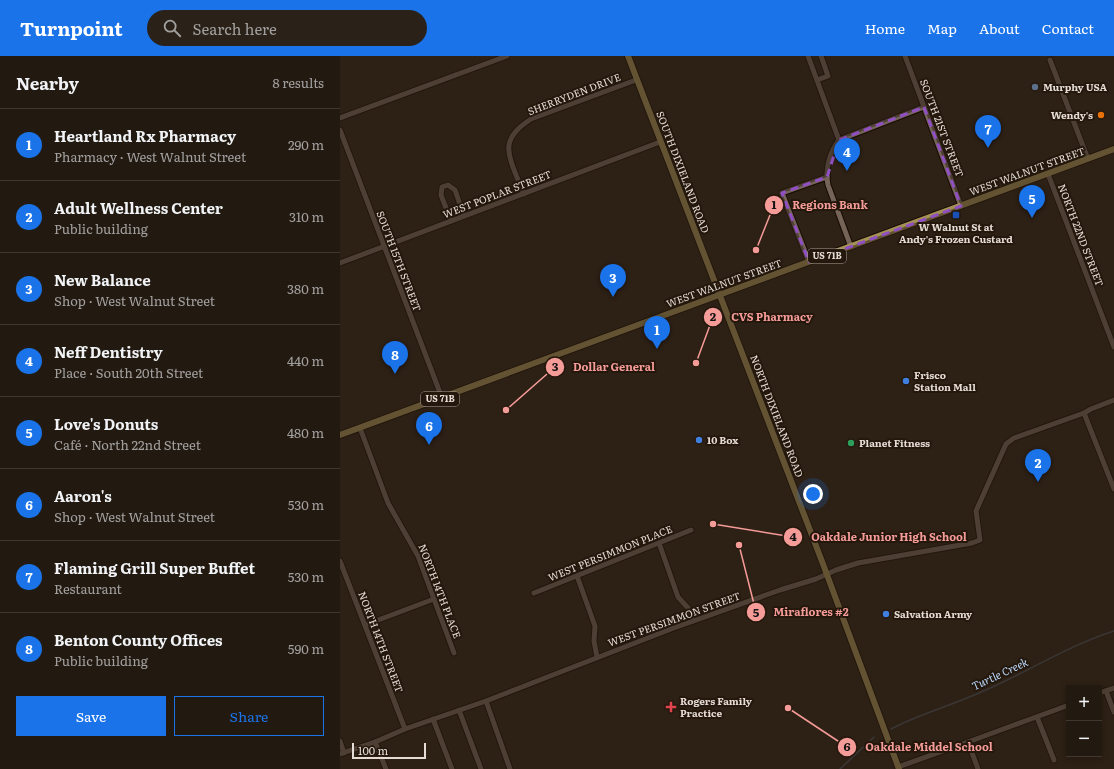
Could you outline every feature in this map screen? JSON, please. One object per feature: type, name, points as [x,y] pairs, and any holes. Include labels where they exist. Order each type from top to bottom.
[{"type":"main road","name":"SOUTH DIXIELAND ROAD","points":[[628,56],[720,295]]},
{"type":"main road","name":"WEST WALNUT STREET","points":[[340,435],[1114,149]]},
{"type":"main road","name":"NORTH DIXIELAND ROAD","points":[[720,295],[827,574],[898,768]]},
{"type":"street","points":[[340,118],[507,56]]},
{"type":"street","points":[[808,56],[839,140]]},
{"type":"street","points":[[816,80],[828,76],[821,56]]},
{"type":"street","name":"SOUTH 21ST STREET","points":[[905,56],[962,206]]},
{"type":"street","points":[[1050,60],[1088,159]]},
{"type":"street","name":"SHERRYDEN DRIVE","points":[[524,194],[511,158],[509,146],[517,130],[531,119],[636,80]]},
{"type":"street","points":[[851,247],[828,186],[827,172],[834,149],[839,140],[924,108]]},
{"type":"street","name":"SOUTH 15TH STREET","points":[[340,130],[442,398]]},
{"type":"street","name":"WEST POPLAR STREET","points":[[340,263],[660,142]]},
{"type":"street","name":"NORTH 22ND STREET","points":[[1048,174],[1114,347]]},
{"type":"street","points":[[809,262],[782,193],[827,178]]},
{"type":"street","points":[[451,221],[441,195],[442,186],[448,185],[455,190],[464,216]]},
{"type":"street","points":[[1114,400],[1091,408],[1084,413],[1114,489]]},
{"type":"street","name":"WEST PERSIMMON STREET","points":[[342,754],[405,729],[486,701],[693,621],[858,563],[980,540],[976,511],[1006,444],[1014,438],[1084,413]]},
{"type":"street","name":"NORTH 14TH PLACE","points":[[360,428],[388,503],[415,551],[454,653]]},
{"type":"street","name":"WEST PERSIMMON PLACE","points":[[534,593],[692,530]]},
{"type":"street","points":[[659,543],[678,597],[688,608],[693,621]]},
{"type":"street","name":"NORTH 14TH STREET","points":[[340,561],[405,729]]},
{"type":"street","points":[[577,576],[595,626],[594,641],[597,657]]},
{"type":"street","points":[[365,625],[434,599]]},
{"type":"street","points":[[1102,692],[1114,688]]},
{"type":"street","points":[[1106,690],[1114,712]]},
{"type":"street","points":[[486,701],[510,769]]},
{"type":"street","points":[[898,768],[1066,706]]},
{"type":"street","points":[[460,710],[481,769]]},
{"type":"street","points":[[1037,717],[1054,760]]},
{"type":"street","points":[[433,719],[452,769]]},
{"type":"street","points":[[340,741],[342,754]]},
{"type":"street","points":[[375,742],[386,769]]},
{"type":"street","points":[[968,742],[978,769]]},
{"type":"highlighted area","points":[[924,107],[961,206],[809,262],[782,193],[827,177],[839,140]]},
{"type":"waterway","name":"Turtle Creek","points":[[891,729],[912,719],[979,693],[1079,644],[1114,631]]},
{"type":"waterway","name":"Turtle Creek","points":[[840,769],[874,737]]},
{"type":"place","name":"Murphy USA","points":[[1035,87]]},
{"type":"place","name":"Wendy's","points":[[1101,115]]},
{"type":"place","name":"Flaming Grill Super Buffet","points":[[988,148]]},
{"type":"place","name":"Neff Dentistry","points":[[847,171]]},
{"type":"place","name":"W Walnut St at Andy's Frozen Custard","points":[[956,215]]},
{"type":"place","name":"Love's Donuts","points":[[1032,218]]},
{"type":"place","name":"Regions Bank","points":[[756,250]]},
{"type":"place","name":"New Balance","points":[[613,297]]},
{"type":"place","name":"Heartland Rx Pharmacy","points":[[657,349]]},
{"type":"place","name":"CVS Pharmacy","points":[[696,363]]},
{"type":"place","name":"Benton County Offices","points":[[395,374]]},
{"type":"place","name":"Frisco Station Mall","points":[[906,381]]},
{"type":"place","name":"Dollar General","points":[[506,410]]},
{"type":"place","name":"10 Box","points":[[699,440]]},
{"type":"place","name":"Planet Fitness","points":[[851,443]]},
{"type":"place","name":"Aaron's","points":[[429,445]]},
{"type":"place","name":"Adult Wellness Center","points":[[1038,482]]},
{"type":"place","name":"Oakdale Junior High School","points":[[713,524]]},
{"type":"place","name":"Miraflores #2","points":[[739,545]]},
{"type":"place","name":"Salvation Army","points":[[886,614]]},
{"type":"place","name":"Rogers Family Practice","points":[[671,707]]},
{"type":"place","name":"Oakdale Middel School","points":[[788,708]]}]
